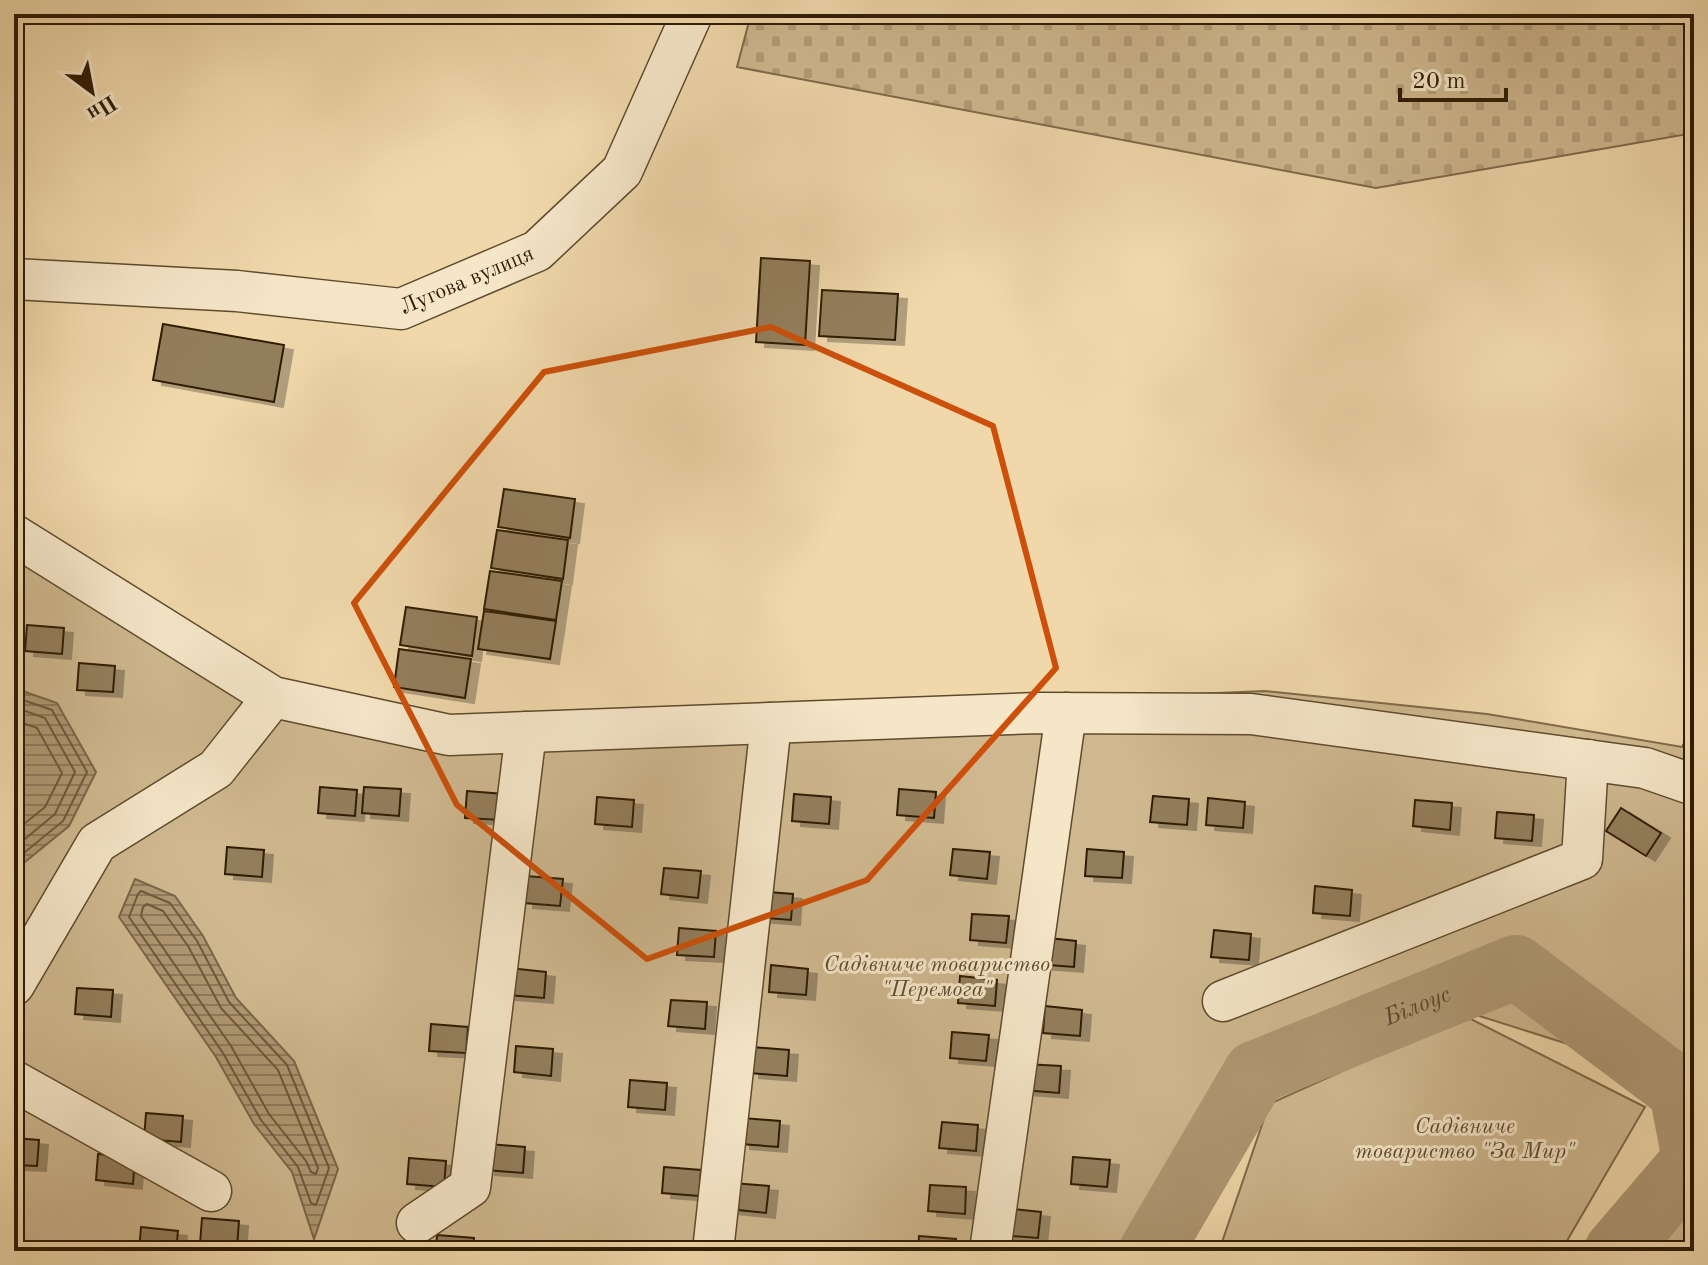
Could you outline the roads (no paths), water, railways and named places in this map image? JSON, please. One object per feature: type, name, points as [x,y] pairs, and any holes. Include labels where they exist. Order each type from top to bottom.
[{"type":"street","name":"Лугова вулиця","points":[[14,279],[237,291],[401,309],[537,251],[622,171],[692,14]]},
{"type":"street","points":[[14,535],[273,697],[449,735],[1039,713],[1251,714],[1645,768],[1694,785]]},
{"type":"street","points":[[14,985],[97,843],[216,769],[273,697]]},
{"type":"street","points":[[990,1251],[1066,713]]},
{"type":"street","points":[[713,1251],[771,723]]},
{"type":"street","points":[[417,1223],[470,1187],[526,732]]},
{"type":"street","points":[[1223,1001],[1582,859],[1588,760]]},
{"type":"street","points":[[14,1081],[211,1191]]},
{"type":"water","points":[[14,688],[57,703],[96,772],[69,826],[14,871]]},
{"type":"water","points":[[135,879],[175,896],[203,936],[236,998],[294,1061],[338,1169],[314,1239],[292,1172],[254,1124],[216,1057],[119,917]]},
{"type":"waterway","name":"Білоус","points":[[1151,1251],[1255,1073],[1516,967],[1681,1091],[1694,1159]]},
{"type":"waterway","name":"Білоус","points":[[1616,1251],[1694,1160]]},
{"type":"park label","name":"Садівниче товариство \"Перемога\"","points":[[937,978]]},
{"type":"park label","name":"Садівниче товариство \"За Мир\"","points":[[1465,1140]]}]
